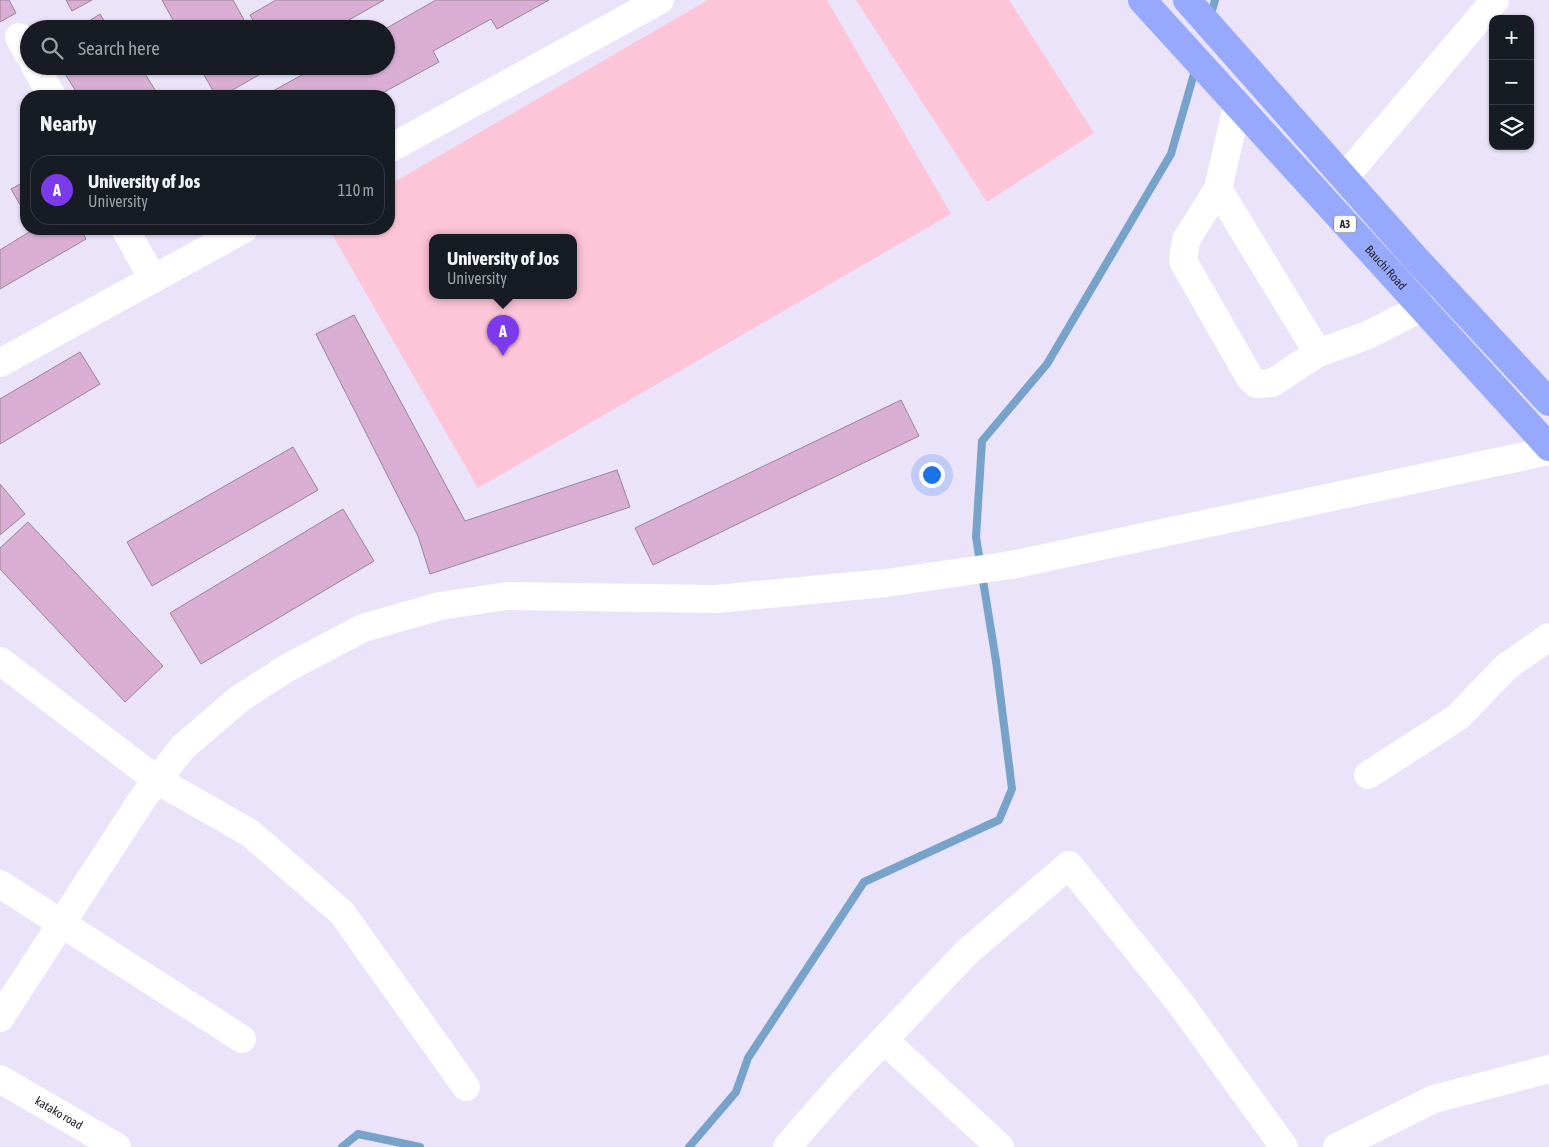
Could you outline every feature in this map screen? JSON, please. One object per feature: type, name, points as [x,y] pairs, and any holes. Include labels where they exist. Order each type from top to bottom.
[{"type":"highway","name":"Bauchi Road","points":[[1142,0],[1422,306],[1549,449]]},
{"type":"highway","name":"A3","points":[[1186,0],[1344,178],[1549,402]]},
{"type":"street","points":[[395,146],[660,0]]},
{"type":"street","points":[[1344,178],[1495,0]]},
{"type":"street","points":[[40,75],[49,90]]},
{"type":"street","points":[[1238,106],[1218,189],[1186,240],[1184,260],[1250,378],[1257,384],[1272,383],[1318,353],[1368,334],[1422,306]]},
{"type":"street","points":[[1218,189],[1318,353]]},
{"type":"street","points":[[128,235],[153,279]]},
{"type":"street","points":[[0,364],[233,235]]},
{"type":"street","points":[[0,1018],[157,780],[192,736],[239,699],[287,668],[363,628],[440,606],[507,596],[716,599],[947,575],[1011,565],[1549,449]]},
{"type":"street","points":[[1368,775],[1458,717],[1506,667],[1549,637]]},
{"type":"street","points":[[0,661],[157,780],[250,834],[342,913],[466,1087]]},
{"type":"street","points":[[787,1147],[884,1040],[968,952],[1068,866],[1180,1003],[1284,1147]]},
{"type":"street","points":[[0,884],[242,1039]]},
{"type":"street","points":[[884,1040],[1000,1147]]},
{"type":"street","points":[[1337,1147],[1434,1099],[1549,1069]]},
{"type":"street","name":"katako road","points":[[0,1079],[117,1147]]},
{"type":"shaded area","points":[[708,0],[827,0],[951,214],[478,488],[332,235],[395,235],[395,182]]},
{"type":"shaded area","points":[[856,0],[1009,0],[1094,133],[987,202]]},
{"type":"building","points":[[0,0],[9,0],[16,13],[0,22]]},
{"type":"building","points":[[66,0],[92,0],[72,11]]},
{"type":"building","points":[[162,0],[233,0],[244,20],[173,20]]},
{"type":"building","points":[[276,0],[384,0],[349,20],[253,20],[250,15]]},
{"type":"building","points":[[436,0],[549,0],[497,29],[491,19],[433,51],[439,62],[388,90],[275,90],[302,75],[395,75],[395,23]]},
{"type":"building","points":[[100,14],[104,20],[91,20]]},
{"type":"building","points":[[66,75],[146,75],[155,90],[75,90]]},
{"type":"building","points":[[204,75],[259,75],[232,90],[213,90]]},
{"type":"building","points":[[20,184],[20,205],[11,189]]},
{"type":"building","points":[[24,235],[84,235],[86,239],[0,289],[0,250]]},
{"type":"building","points":[[354,315],[465,521],[617,470],[630,507],[430,574],[418,536],[316,334]]},
{"type":"building","points":[[80,352],[100,384],[0,444],[0,399]]},
{"type":"building","points":[[901,400],[919,436],[653,565],[635,528]]},
{"type":"building","points":[[293,447],[318,490],[152,586],[127,542]]},
{"type":"building","points":[[0,484],[25,514],[0,535]]},
{"type":"building","points":[[343,509],[374,561],[201,664],[170,613]]},
{"type":"building","points":[[28,522],[163,666],[125,702],[0,569],[0,548]]},
{"type":"waterway","points":[[1210,17],[1215,0]]},
{"type":"waterway","points":[[689,1147],[736,1092],[748,1058],[864,882],[999,820],[1012,789],[996,661],[976,537],[982,441],[1047,364],[1171,154],[1196,67]]},
{"type":"waterway","points":[[342,1147],[358,1134],[420,1147]]},
{"type":"place","name":"University of Jos","points":[[503,356]]}]
